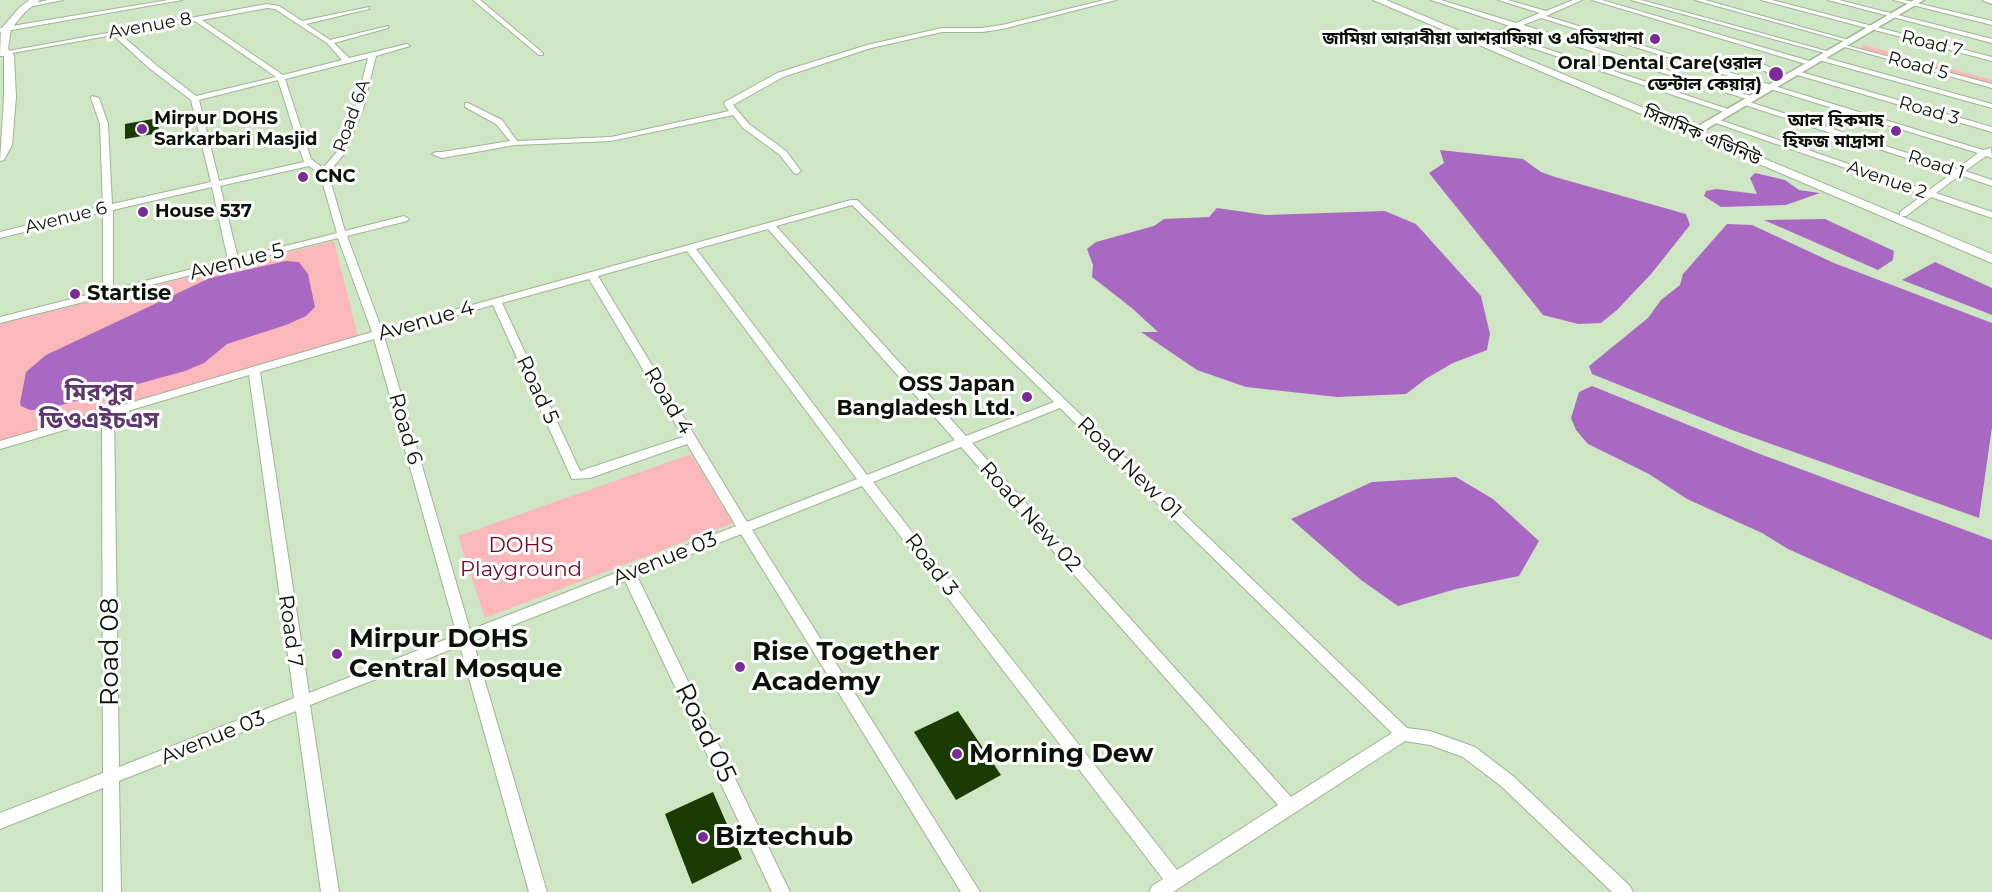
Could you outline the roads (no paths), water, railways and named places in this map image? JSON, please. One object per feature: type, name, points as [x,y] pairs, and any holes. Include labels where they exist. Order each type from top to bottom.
[{"type":"main road","name":"সিরামিক এভিনিউ","points":[[1378,0],[1992,259]]},
{"type":"main road","name":"সিরামিক এভিনিউ","points":[[1389,0],[1992,251]]},
{"type":"main road","points":[[1,154],[6,144],[10,97],[9,55],[2,51],[3,30],[32,2]]},
{"type":"street","points":[[32,2],[60,0]]},
{"type":"street","points":[[3,30],[179,0]]},
{"type":"street","points":[[476,0],[541,54]]},
{"type":"street","points":[[798,171],[783,153],[746,126],[728,104],[764,86],[780,75],[897,39],[942,30],[982,30],[1002,27],[1113,0]]},
{"type":"street","name":"Road 1","points":[[1434,0],[1748,100],[1992,183]]},
{"type":"street","points":[[1501,0],[1771,87],[1989,152]]},
{"type":"street","points":[[1564,0],[1576,1]]},
{"type":"street","points":[[1595,0],[1821,58],[1992,106]]},
{"type":"street","points":[[1635,0],[1821,58]]},
{"type":"street","points":[[1698,0],[1848,42],[1992,78]]},
{"type":"street","name":"Road 7","points":[[1764,0],[1992,59]]},
{"type":"street","points":[[1831,0],[1992,40]]},
{"type":"street","points":[[1896,0],[1917,2],[1992,24]]},
{"type":"street","points":[[1986,0],[1992,2]]},
{"type":"street","points":[[1483,39],[1576,1]]},
{"type":"street","points":[[1700,129],[1917,2]]},
{"type":"street","name":"Avenue 8","points":[[2,51],[267,6],[277,7],[329,42],[347,61]]},
{"type":"street","points":[[300,23],[367,8]]},
{"type":"street","points":[[195,18],[281,77],[309,163],[324,173]]},
{"type":"street","points":[[329,42],[386,27]]},
{"type":"street","points":[[115,33],[195,99],[234,263]]},
{"type":"street","points":[[1497,34],[1730,111]]},
{"type":"street","name":"Road 5","points":[[1848,42],[1992,86]]},
{"type":"street","points":[[195,99],[408,46]]},
{"type":"street","name":"Road 6A","points":[[324,173],[341,153],[358,109],[373,54]]},
{"type":"street","name":"Road 3","points":[[1754,64],[1992,130]]},
{"type":"street","points":[[95,98],[104,124],[108,208],[108,294]]},
{"type":"street","points":[[468,105],[499,122],[515,143]]},
{"type":"street","points":[[436,154],[442,155],[515,143],[611,140],[734,112]]},
{"type":"street","name":"Avenue 2","points":[[1713,121],[1992,215]]},
{"type":"street","points":[[1903,214],[1989,152]]},
{"type":"street","name":"Avenue 6","points":[[0,235],[309,163]]},
{"type":"street","name":"Road 6","points":[[324,173],[342,235],[378,334],[538,892]]},
{"type":"street","name":"Avenue 4","points":[[0,445],[378,334],[854,202]]},
{"type":"street","name":"Road New 01","points":[[854,202],[1403,735]]},
{"type":"street","name":"Avenue 5","points":[[0,320],[404,219]]},
{"type":"street","name":"Road New 02","points":[[770,225],[1290,807]]},
{"type":"street","name":"Road 3","points":[[690,248],[865,481],[1176,881]]},
{"type":"street","name":"Road 4","points":[[592,275],[744,528],[971,892]]},
{"type":"street","name":"Road 5","points":[[496,301],[576,476],[691,438]]},
{"type":"street","name":"Road 7","points":[[254,370],[300,703],[330,892]]},
{"type":"street","name":"Avenue 03","points":[[0,821],[1062,403]]},
{"type":"street","name":"Road 08","points":[[108,412],[112,892]]},
{"type":"street","name":"Road 05","points":[[629,574],[781,892]]},
{"type":"street","points":[[1158,892],[1403,735],[1430,738],[1469,752],[1507,781],[1624,892]]},
{"type":"place","name":"জামিয়া আরাবীয়া আশরাফিয়া ও এতিমখানা","points":[[1655,39]]},
{"type":"place","name":"Oral Dental Care(ওরাল ডেন্টাল কেয়ার)","points":[[1776,74]]},
{"type":"place","name":"Mirpur DOHS Sarkarbari Masjid","points":[[142,129]]},
{"type":"place","name":"আল হিকমাহ হিফজ মাদ্রাসা","points":[[1896,131]]},
{"type":"place","name":"CNC","points":[[303,177]]},
{"type":"place","name":"House 537","points":[[143,212]]},
{"type":"place","name":"Startise","points":[[75,294]]},
{"type":"place","name":"OSS Japan Bangladesh Ltd.","points":[[1027,397]]},
{"type":"place","name":"Mirpur DOHS Central Mosque","points":[[337,654]]},
{"type":"place","name":"Rise Together Academy","points":[[740,667]]},
{"type":"place","name":"Morning Dew","points":[[957,754]]},
{"type":"place","name":"Biztechub","points":[[703,837]]},
{"type":"district","name":"মিরপুর ডিওএইচএস","points":[[99,407]]},
{"type":"park label","name":"DOHS Playground","points":[[521,558]]}]
